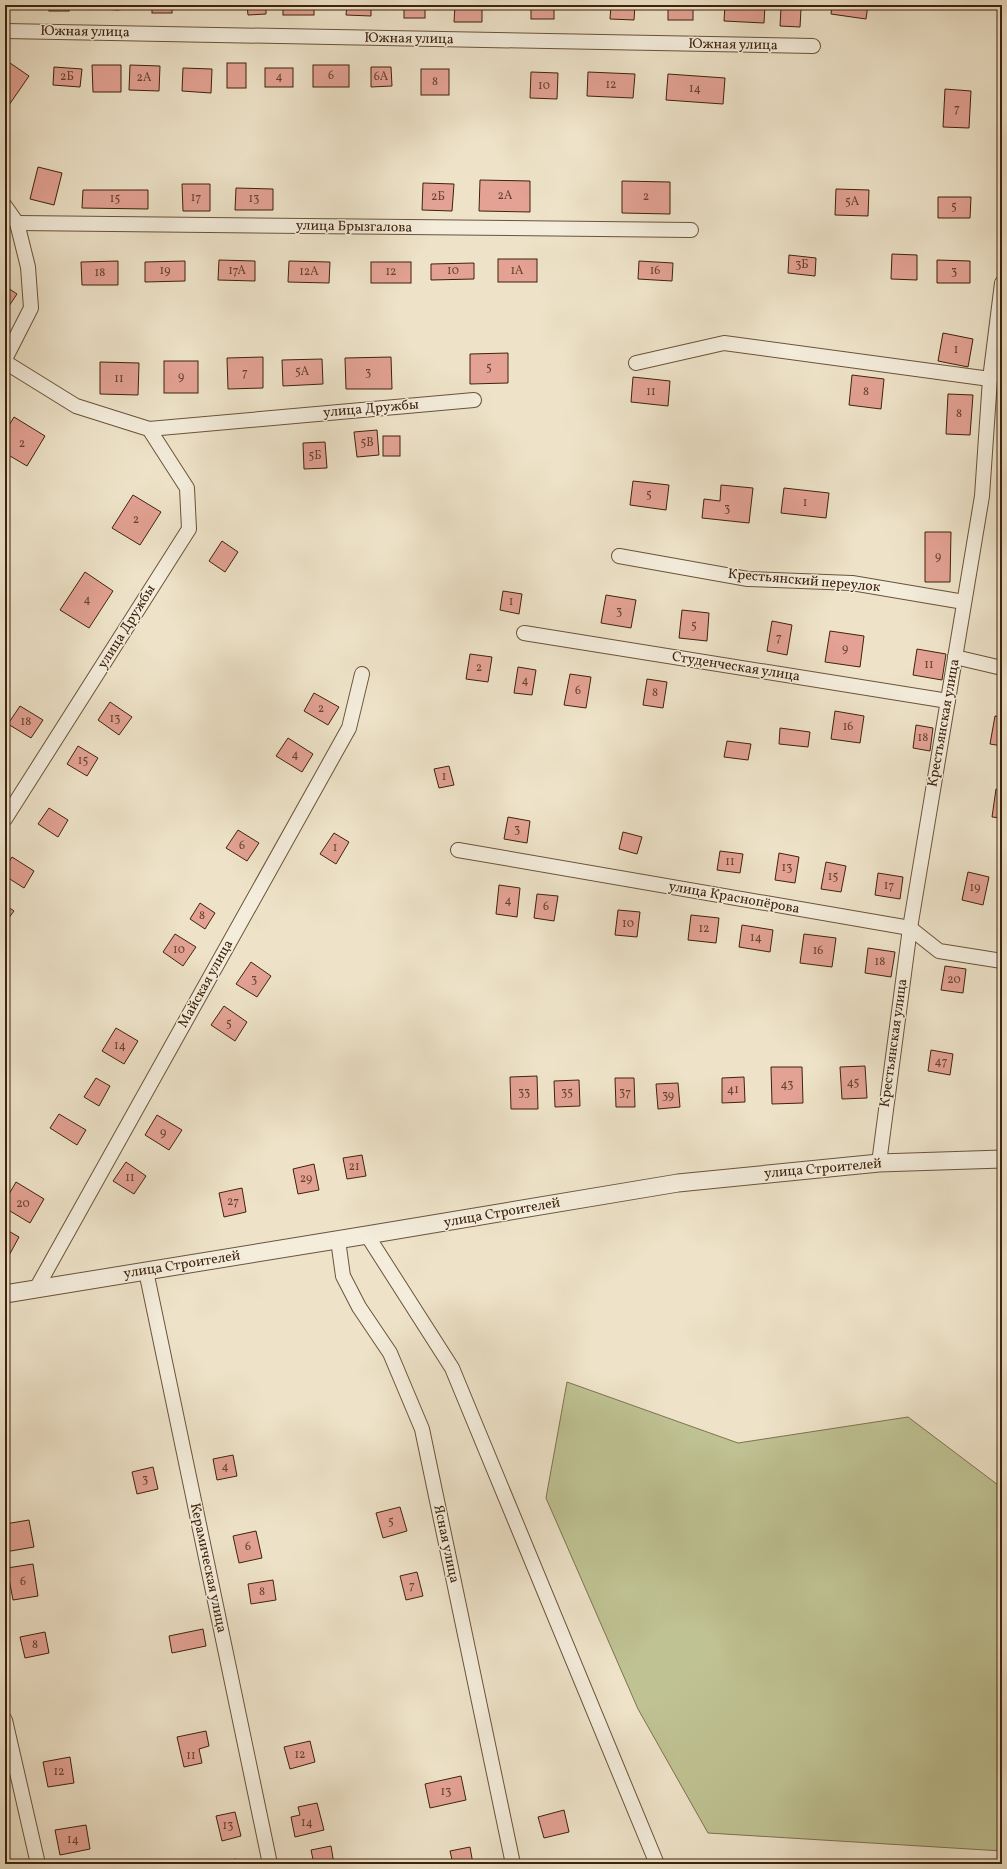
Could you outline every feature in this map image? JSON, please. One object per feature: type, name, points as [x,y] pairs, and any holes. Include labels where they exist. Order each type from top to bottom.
[{"type":"street","name":"Южная улица","points":[[5,31],[813,46]]},
{"type":"street","points":[[5,206],[17,223],[28,267],[31,308],[5,361]]},
{"type":"street","name":"улица Брызгалова","points":[[17,223],[691,230]]},
{"type":"street","name":"Крестьянская улица","points":[[878,1163],[910,928],[982,496],[990,379],[1002,283]]},
{"type":"street","points":[[636,362],[724,343],[990,379]]},
{"type":"street","name":"улица Дружбы","points":[[5,361],[76,406],[149,429],[474,400]]},
{"type":"street","name":"улица Дружбы","points":[[5,819],[189,529],[187,488],[149,429]]},
{"type":"street","name":"Крестьянский переулок","points":[[619,556],[748,579],[852,583],[964,602]]},
{"type":"street","name":"Студенческая улица","points":[[524,633],[948,701]]},
{"type":"street","points":[[955,656],[1002,668]]},
{"type":"street","name":"Майская улица","points":[[36,1289],[349,728],[362,674]]},
{"type":"street","name":"улица Краснопёрова","points":[[458,850],[910,928],[939,951],[1002,961]]},
{"type":"street","name":"улица Строителей","points":[[5,1294],[367,1236],[678,1183],[878,1163],[1002,1159]]},
{"type":"street","points":[[367,1236],[452,1368],[657,1864]]},
{"type":"street","name":"Ясная улица","points":[[338,1240],[342,1276],[390,1353],[422,1428],[514,1864]]},
{"type":"street","name":"Керамическая улица","points":[[146,1271],[270,1864]]},
{"type":"street","points":[[5,1720],[38,1864]]},
{"type":"green space","points":[[567,1382],[738,1443],[908,1417],[1002,1488],[1002,1851],[708,1833],[638,1709],[546,1498]]},
{"type":"building","points":[[49,5],[69,5],[69,11],[49,11]]},
{"type":"building","points":[[102,5],[119,5],[119,10],[102,9]]},
{"type":"building","points":[[152,5],[172,5],[172,13],[152,13]]},
{"type":"building","points":[[247,5],[266,5],[266,14],[248,15]]},
{"type":"building","points":[[283,5],[314,5],[314,15],[283,15]]},
{"type":"building","points":[[347,5],[371,5],[371,16],[346,15]]},
{"type":"building","points":[[404,5],[425,5],[425,18],[404,18]]},
{"type":"building","points":[[455,5],[482,5],[482,22],[454,22]]},
{"type":"building","points":[[531,5],[554,5],[554,19],[531,19]]},
{"type":"building","points":[[611,5],[635,5],[634,20],[610,19]]},
{"type":"building","points":[[668,5],[693,5],[693,20],[668,20]]},
{"type":"building","points":[[725,5],[765,5],[764,23],[724,21]]},
{"type":"building","points":[[832,5],[868,5],[866,19],[831,14]]},
{"type":"building","points":[[781,8],[801,9],[800,27],[780,26]]},
{"type":"building","points":[[10,63],[29,76],[9,105],[5,102],[5,70]]},
{"type":"building","points":[[227,63],[246,63],[246,88],[227,88]]},
{"type":"building","points":[[92,65],[121,65],[121,92],[93,92]]},
{"type":"building","points":[[130,65],[160,66],[159,91],[129,90]]},
{"type":"building","points":[[313,65],[349,65],[349,87],[313,87]]},
{"type":"building","points":[[54,67],[82,69],[80,87],[53,85]]},
{"type":"building","points":[[371,67],[391,67],[392,86],[371,87]]},
{"type":"building","points":[[183,68],[212,69],[211,93],[182,91]]},
{"type":"building","points":[[265,68],[293,68],[293,87],[265,87]]},
{"type":"building","points":[[421,69],[449,69],[449,95],[421,95]]},
{"type":"building","points":[[531,72],[558,73],[557,99],[530,98]]},
{"type":"building","points":[[588,72],[635,74],[633,98],[587,96]]},
{"type":"building","points":[[668,74],[725,78],[723,104],[666,100]]},
{"type":"building","points":[[945,89],[971,91],[969,128],[943,127]]},
{"type":"building","points":[[38,167],[62,173],[54,205],[30,199]]},
{"type":"building","points":[[480,180],[530,181],[530,212],[479,211]]},
{"type":"building","points":[[622,181],[670,182],[670,214],[622,213]]},
{"type":"building","points":[[423,183],[454,184],[452,211],[422,210]]},
{"type":"building","points":[[182,184],[210,184],[210,211],[183,211]]},
{"type":"building","points":[[236,188],[273,189],[273,210],[235,210]]},
{"type":"building","points":[[836,189],[869,190],[868,216],[835,215]]},
{"type":"building","points":[[83,190],[148,190],[148,209],[82,208]]},
{"type":"building","points":[[938,197],[971,197],[970,218],[938,218]]},
{"type":"building","points":[[892,254],[917,255],[917,280],[891,279]]},
{"type":"building","points":[[789,255],[816,258],[815,276],[788,273]]},
{"type":"building","points":[[498,259],[537,259],[537,282],[498,282]]},
{"type":"building","points":[[219,260],[255,261],[255,281],[218,280]]},
{"type":"building","points":[[937,260],[970,261],[970,283],[937,283]]},
{"type":"building","points":[[118,261],[118,285],[82,285],[81,262]]},
{"type":"building","points":[[185,261],[185,281],[145,282],[145,262]]},
{"type":"building","points":[[289,261],[330,262],[329,283],[288,282]]},
{"type":"building","points":[[639,261],[673,263],[672,281],[638,279]]},
{"type":"building","points":[[371,262],[411,262],[411,283],[371,283]]},
{"type":"building","points":[[474,263],[474,279],[431,280],[431,264]]},
{"type":"building","points":[[5,286],[17,294],[5,312]]},
{"type":"building","points":[[943,333],[973,339],[968,367],[938,361]]},
{"type":"building","points":[[508,353],[508,383],[470,384],[470,354]]},
{"type":"building","points":[[263,357],[263,388],[228,389],[227,358]]},
{"type":"building","points":[[391,357],[392,389],[346,389],[345,358]]},
{"type":"building","points":[[322,359],[323,384],[283,386],[282,360]]},
{"type":"building","points":[[164,361],[198,361],[198,393],[164,393]]},
{"type":"building","points":[[100,362],[139,363],[138,395],[100,394]]},
{"type":"building","points":[[852,375],[884,379],[881,409],[849,405]]},
{"type":"building","points":[[633,377],[670,381],[668,406],[631,402]]},
{"type":"building","points":[[948,394],[973,395],[970,435],[946,434]]},
{"type":"building","points":[[14,417],[45,436],[27,466],[5,453],[5,432]]},
{"type":"building","points":[[377,430],[379,455],[357,457],[354,432]]},
{"type":"building","points":[[383,436],[400,436],[400,456],[383,456]]},
{"type":"building","points":[[325,442],[327,468],[304,469],[303,443]]},
{"type":"building","points":[[633,481],[669,485],[666,510],[630,505]]},
{"type":"building","points":[[721,485],[753,488],[749,523],[702,518],[704,499],[720,501]]},
{"type":"building","points":[[784,488],[829,493],[826,518],[781,513]]},
{"type":"building","points":[[133,495],[161,512],[140,545],[112,528]]},
{"type":"building","points":[[925,532],[951,532],[950,582],[925,582]]},
{"type":"building","points":[[222,541],[238,552],[225,572],[209,561]]},
{"type":"building","points":[[85,572],[113,591],[89,628],[60,610]]},
{"type":"building","points":[[503,591],[522,594],[519,614],[500,610]]},
{"type":"building","points":[[606,595],[636,600],[631,628],[601,623]]},
{"type":"building","points":[[682,610],[709,613],[707,641],[679,638]]},
{"type":"building","points":[[772,621],[792,625],[787,655],[767,651]]},
{"type":"building","points":[[830,631],[864,636],[860,667],[825,662]]},
{"type":"building","points":[[917,649],[946,654],[942,680],[913,675]]},
{"type":"building","points":[[470,654],[492,657],[488,682],[466,679]]},
{"type":"building","points":[[518,667],[536,670],[532,695],[514,693]]},
{"type":"building","points":[[570,674],[591,677],[586,708],[564,705]]},
{"type":"building","points":[[647,679],[667,682],[663,708],[643,705]]},
{"type":"building","points":[[314,693],[339,707],[328,725],[304,711]]},
{"type":"building","points":[[110,702],[132,717],[119,735],[98,720]]},
{"type":"building","points":[[20,706],[43,720],[31,738],[8,724]]},
{"type":"building","points":[[835,711],[864,716],[860,743],[831,739]]},
{"type":"building","points":[[995,716],[1002,717],[1002,746],[990,744]]},
{"type":"building","points":[[916,725],[933,728],[930,751],[913,748]]},
{"type":"building","points":[[780,728],[810,732],[808,747],[779,744]]},
{"type":"building","points":[[288,738],[313,754],[302,772],[276,756]]},
{"type":"building","points":[[727,741],[751,744],[748,760],[724,757]]},
{"type":"building","points":[[78,746],[98,758],[87,776],[67,764]]},
{"type":"building","points":[[449,766],[454,785],[439,788],[434,769]]},
{"type":"building","points":[[996,789],[1002,790],[1002,818],[992,817]]},
{"type":"building","points":[[49,808],[68,820],[58,837],[38,824]]},
{"type":"building","points":[[508,817],[530,821],[527,843],[504,839]]},
{"type":"building","points":[[238,830],[259,843],[247,861],[226,848]]},
{"type":"building","points":[[623,832],[642,837],[637,854],[619,849]]},
{"type":"building","points":[[334,833],[349,842],[336,864],[320,854]]},
{"type":"building","points":[[720,851],[743,854],[740,873],[717,870]]},
{"type":"building","points":[[779,853],[799,857],[795,883],[775,880]]},
{"type":"building","points":[[12,857],[34,871],[24,888],[5,876],[5,868]]},
{"type":"building","points":[[826,862],[846,866],[841,892],[821,889]]},
{"type":"building","points":[[968,872],[989,877],[983,905],[962,900]]},
{"type":"building","points":[[878,873],[903,877],[900,899],[875,895]]},
{"type":"building","points":[[499,885],[520,888],[517,917],[496,914]]},
{"type":"building","points":[[537,894],[558,896],[554,921],[534,918]]},
{"type":"building","points":[[200,903],[215,913],[205,929],[190,919]]},
{"type":"building","points":[[5,905],[14,911],[5,923]]},
{"type":"building","points":[[618,910],[640,912],[637,937],[615,935]]},
{"type":"building","points":[[691,915],[719,918],[716,943],[688,940]]},
{"type":"building","points":[[742,925],[773,930],[770,952],[739,947]]},
{"type":"building","points":[[175,934],[196,947],[183,966],[163,952]]},
{"type":"building","points":[[804,934],[836,938],[832,967],[800,963]]},
{"type":"building","points":[[868,948],[895,952],[891,977],[865,973]]},
{"type":"building","points":[[251,962],[271,976],[257,997],[236,984]]},
{"type":"building","points":[[945,966],[966,969],[963,993],[941,990]]},
{"type":"building","points":[[224,1006],[247,1022],[235,1041],[211,1025]]},
{"type":"building","points":[[116,1028],[138,1041],[124,1064],[102,1051]]},
{"type":"building","points":[[931,1050],[953,1054],[950,1075],[928,1071]]},
{"type":"building","points":[[865,1066],[867,1098],[842,1099],[840,1067]]},
{"type":"building","points":[[771,1067],[802,1067],[803,1103],[772,1104]]},
{"type":"building","points":[[537,1076],[538,1109],[511,1109],[510,1077]]},
{"type":"building","points":[[744,1077],[745,1102],[722,1103],[722,1078]]},
{"type":"building","points":[[96,1078],[110,1086],[99,1106],[84,1097]]},
{"type":"building","points":[[615,1078],[634,1078],[635,1107],[616,1107]]},
{"type":"building","points":[[579,1080],[580,1106],[555,1107],[554,1081]]},
{"type":"building","points":[[678,1083],[680,1107],[658,1109],[656,1084]]},
{"type":"building","points":[[59,1114],[86,1130],[77,1145],[50,1128]]},
{"type":"building","points":[[157,1115],[182,1130],[169,1150],[145,1135]]},
{"type":"building","points":[[362,1155],[366,1176],[347,1179],[343,1158]]},
{"type":"building","points":[[126,1162],[146,1176],[134,1194],[113,1181]]},
{"type":"building","points":[[314,1164],[319,1190],[298,1194],[293,1169]]},
{"type":"building","points":[[16,1182],[44,1199],[30,1223],[5,1208],[5,1201]]},
{"type":"building","points":[[242,1188],[246,1212],[224,1217],[219,1193]]},
{"type":"building","points":[[5,1229],[19,1237],[6,1261],[5,1261]]},
{"type":"building","points":[[233,1455],[237,1476],[217,1480],[213,1459]]},
{"type":"building","points":[[153,1467],[158,1489],[137,1494],[132,1472]]},
{"type":"building","points":[[400,1507],[407,1531],[383,1538],[376,1513]]},
{"type":"building","points":[[29,1520],[34,1547],[5,1552],[5,1524]]},
{"type":"building","points":[[256,1531],[262,1558],[239,1563],[233,1536]]},
{"type":"building","points":[[33,1564],[38,1596],[13,1600],[7,1568]]},
{"type":"building","points":[[417,1572],[423,1596],[406,1600],[400,1576]]},
{"type":"building","points":[[273,1580],[276,1600],[251,1604],[248,1584]]},
{"type":"building","points":[[203,1629],[206,1646],[172,1653],[169,1636]]},
{"type":"building","points":[[45,1632],[49,1653],[25,1658],[20,1637]]},
{"type":"building","points":[[206,1731],[209,1746],[199,1749],[202,1763],[184,1767],[177,1737]]},
{"type":"building","points":[[310,1741],[315,1762],[290,1769],[284,1747]]},
{"type":"building","points":[[70,1757],[74,1783],[48,1787],[43,1762]]},
{"type":"building","points":[[461,1776],[466,1800],[430,1808],[425,1784]]},
{"type":"building","points":[[317,1803],[324,1830],[295,1837],[291,1817],[300,1815],[298,1807]]},
{"type":"building","points":[[564,1810],[569,1832],[544,1838],[538,1817]]},
{"type":"building","points":[[235,1812],[241,1836],[222,1841],[216,1816]]},
{"type":"building","points":[[86,1825],[90,1849],[60,1855],[55,1830]]},
{"type":"building","points":[[6,1845],[10,1864],[5,1864]]},
{"type":"building","points":[[331,1846],[334,1864],[314,1864],[311,1850]]},
{"type":"building","points":[[470,1847],[473,1864],[453,1864],[450,1851]]},
{"type":"building","points":[[236,1859],[237,1864],[213,1864]]}]
